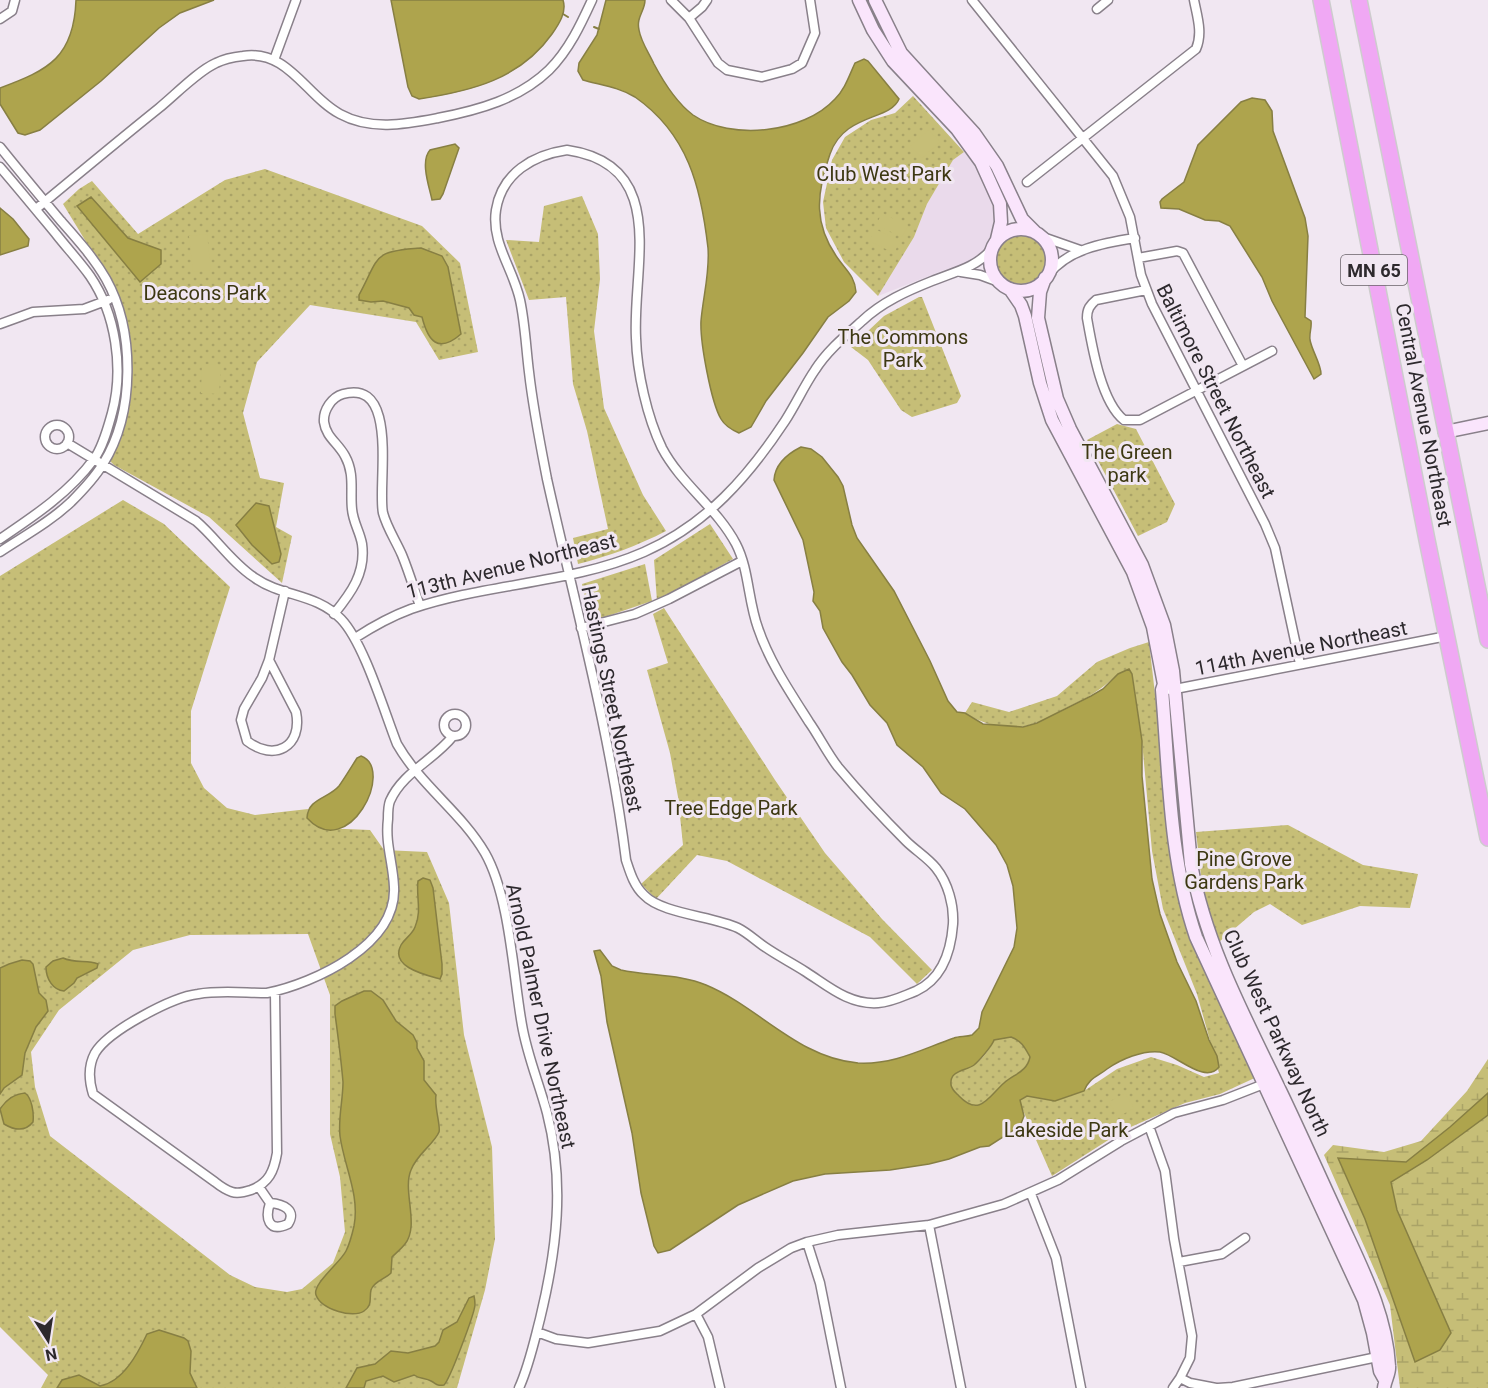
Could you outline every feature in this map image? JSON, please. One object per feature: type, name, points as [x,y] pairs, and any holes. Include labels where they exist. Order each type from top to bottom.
[{"type":"highway","name":"Central Avenue Northeast","points":[[1321,0],[1488,838]]},
{"type":"highway","name":"Central Avenue Northeast","points":[[1359,0],[1488,640]]},
{"type":"street","points":[[0,19],[12,12],[15,0]]},
{"type":"street","points":[[274,60],[296,0]]},
{"type":"street","points":[[36,209],[215,63],[247,55],[274,60],[288,67],[321,101],[340,114],[354,120],[374,124],[405,124],[488,106],[519,92],[550,69],[580,27],[592,0]]},
{"type":"street","points":[[672,0],[689,18],[718,63],[727,70],[762,77],[792,69],[802,63],[815,33],[810,0]]},
{"type":"street","points":[[689,18],[707,0]]},
{"type":"street","points":[[859,0],[873,30],[893,61],[957,129],[981,162],[1000,204],[1001,222],[990,267],[1021,305],[1040,383],[1055,427],[1132,572],[1146,606],[1164,684],[1168,690]]},
{"type":"street","points":[[874,0],[901,53],[975,133],[997,166],[1022,219],[1047,244],[1051,254],[1051,265],[1040,292],[1038,318],[1057,399],[1070,429],[1142,565],[1164,625],[1177,866],[1185,907],[1200,947],[1269,1082],[1364,1300],[1382,1355],[1385,1384]]},
{"type":"street","name":"Baltimore Street Northeast","points":[[972,0],[1113,176],[1130,217],[1146,290],[1275,548],[1300,664]]},
{"type":"street","points":[[1097,9],[1108,0]]},
{"type":"street","points":[[1027,182],[1196,49],[1200,33],[1194,0]]},
{"type":"street","points":[[0,147],[86,250],[106,279],[114,297],[125,340],[127,377],[119,427],[103,463],[71,502],[51,519],[0,552]]},
{"type":"street","name":"Hastings Street Northeast","points":[[711,510],[682,477],[663,450],[652,423],[636,340],[639,228],[637,209],[631,192],[613,167],[598,158],[567,150],[536,158],[518,169],[507,181],[497,207],[496,237],[520,300],[534,413],[610,756],[626,860],[636,885],[645,897],[677,910],[738,928],[836,993],[860,1002],[875,1003],[894,1000],[922,988],[942,968],[950,947],[953,922],[950,892],[936,867],[905,840],[837,765],[788,687],[758,629],[742,561]]},
{"type":"street","points":[[0,167],[91,278],[104,303],[113,332],[117,378],[111,414],[95,458],[65,492],[0,539]]},
{"type":"street","points":[[994,244],[1011,230],[1027,230],[1080,250]]},
{"type":"street","points":[[1005,286],[1018,291],[1033,288],[1047,277],[1059,262],[1080,250],[1135,238]]},
{"type":"street","name":"113th Avenue Northeast","points":[[355,638],[420,606],[612,564],[645,551],[690,526],[729,495],[785,420],[816,369],[837,344],[864,318],[898,296],[936,279],[961,272],[984,258],[994,244]]},
{"type":"street","points":[[1138,258],[1177,251],[1183,254],[1243,366]]},
{"type":"street","name":"113th Avenue Northeast","points":[[961,272],[980,275],[1005,286]]},
{"type":"street","points":[[1146,290],[1096,300],[1087,311],[1095,361],[1113,409],[1124,420],[1140,420],[1272,351]]},
{"type":"street","points":[[0,324],[33,312],[84,309],[104,303],[114,297]]},
{"type":"street","points":[[334,614],[356,585],[362,561],[362,544],[352,508],[353,482],[350,468],[345,456],[327,434],[323,418],[332,401],[338,396],[349,393],[366,396],[378,410],[383,452],[381,495],[384,516],[403,557],[420,606]]},
{"type":"street","points":[[1445,432],[1488,423]]},
{"type":"street","name":"Arnold Palmer Drive Northeast","points":[[67,443],[196,521],[252,577],[273,588],[312,599],[341,619],[355,638],[397,744],[414,771],[450,807],[485,854],[500,893],[522,1027],[547,1113],[558,1188],[557,1227],[544,1300],[527,1370],[519,1388]]},
{"type":"street","points":[[581,628],[635,614],[742,561],[736,544],[711,510]]},
{"type":"street","points":[[269,660],[296,712],[298,730],[285,747],[274,751],[264,751],[247,741],[241,720],[244,709],[262,678],[269,660],[285,591]]},
{"type":"street","name":"114th Avenue Northeast","points":[[1168,690],[1447,636]]},
{"type":"street","points":[[275,992],[277,1153],[275,1168],[269,1179],[259,1187],[244,1193],[233,1193],[214,1182],[93,1094],[89,1081],[94,1054],[105,1041],[157,1008],[181,997],[199,993],[275,992],[309,981],[363,949],[380,930],[390,910],[394,888],[386,834],[389,803],[404,780],[453,736]]},
{"type":"street","points":[[537,1332],[556,1339],[588,1343],[660,1331],[696,1314],[759,1268],[791,1248],[837,1235],[929,1225],[981,1212],[1031,1194],[1174,1113],[1223,1100],[1269,1082]]},
{"type":"street","points":[[1149,1126],[1165,1171],[1192,1348],[1190,1359],[1173,1388]]},
{"type":"street","points":[[259,1187],[270,1203]]},
{"type":"street","points":[[1031,1194],[1056,1258],[1082,1388]]},
{"type":"street","points":[[929,1225],[961,1388]]},
{"type":"street","points":[[1179,1262],[1222,1254],[1245,1238]]},
{"type":"street","points":[[807,1242],[820,1283],[841,1388]]},
{"type":"street","points":[[696,1314],[708,1336],[720,1388]]},
{"type":"street","points":[[1180,1378],[1190,1383],[1217,1388],[1233,1387],[1382,1355]]},
{"type":"shaded area","points":[[76,0],[214,0],[180,13],[159,28],[101,81],[40,130],[25,135],[18,133],[0,104],[0,88],[32,75],[56,59],[70,35]]},
{"type":"shaded area","points":[[391,0],[563,0],[564,9],[562,18],[552,34],[525,62],[510,72],[476,87],[419,99],[412,96],[408,87]]},
{"type":"shaded area","points":[[606,0],[645,0],[638,25],[645,47],[676,98],[693,115],[709,123],[727,128],[767,130],[805,119],[822,111],[835,99],[844,87],[855,63],[864,59],[899,99],[886,111],[845,131],[830,154],[825,169],[820,196],[821,222],[831,247],[852,278],[856,292],[849,301],[828,317],[766,401],[751,427],[739,433],[729,428],[721,419],[707,372],[701,321],[708,248],[701,204],[689,164],[680,145],[653,112],[629,94],[583,80],[578,71],[579,63],[597,35]]},
{"type":"shaded area","points":[[1252,98],[1265,100],[1272,111],[1273,131],[1305,218],[1308,236],[1305,317],[1311,321],[1310,340],[1321,374],[1314,379],[1272,301],[1262,277],[1230,226],[1219,221],[1205,220],[1179,209],[1161,208],[1162,199],[1184,182],[1198,145],[1241,102]]},
{"type":"shaded area","points":[[455,144],[459,148],[443,194],[440,199],[432,200],[426,174],[427,155],[430,150]]},
{"type":"shaded area","points":[[964,152],[979,169],[997,205],[997,230],[992,244],[982,255],[961,266],[944,270],[878,296],[914,237],[927,204],[953,160]]},
{"type":"shaded area","points":[[91,197],[128,238],[161,250],[161,264],[140,282],[77,206]]},
{"type":"shaded area","points":[[0,208],[13,219],[29,239],[28,246],[0,255]]},
{"type":"shaded area","points":[[421,248],[442,256],[448,267],[461,334],[446,343],[435,342],[427,333],[422,317],[414,315],[409,308],[383,301],[359,300],[359,295],[380,258],[394,251]]},
{"type":"shaded area","points":[[801,447],[811,449],[822,457],[838,477],[843,486],[857,538],[894,591],[948,701],[957,712],[965,713],[983,724],[1023,727],[1037,723],[1091,696],[1103,689],[1118,674],[1129,669],[1132,674],[1142,741],[1142,776],[1152,879],[1160,914],[1177,962],[1196,1001],[1219,1067],[1213,1072],[1206,1073],[1160,1052],[1147,1052],[1132,1056],[1094,1078],[1084,1091],[1055,1101],[1027,1096],[1020,1100],[1024,1116],[1020,1126],[989,1146],[929,1164],[890,1170],[825,1174],[793,1181],[738,1205],[670,1250],[658,1253],[654,1246],[641,1193],[632,1133],[594,951],[600,950],[612,966],[621,970],[675,977],[706,985],[725,994],[816,1052],[836,1059],[871,1063],[896,1059],[956,1037],[972,1035],[979,1028],[982,1012],[1014,947],[1017,928],[1013,886],[1007,865],[996,845],[965,809],[941,793],[923,767],[897,745],[887,723],[870,705],[823,628],[820,611],[813,601],[814,592],[803,540],[774,480],[779,464]],"holes":[[[1011,1037],[1023,1045],[1030,1057],[1026,1066],[984,1103],[973,1105],[966,1102],[954,1091],[951,1085],[953,1076],[974,1065],[994,1040]]]},
{"type":"shaded area","points":[[256,503],[269,506],[281,554],[279,562],[272,564],[252,545],[236,525]]},
{"type":"shaded area","points":[[361,756],[370,764],[373,778],[370,793],[362,809],[351,822],[338,829],[323,829],[307,818],[308,811],[311,806],[339,786],[357,758]]},
{"type":"shaded area","points":[[423,878],[430,880],[433,888],[442,964],[440,979],[411,969],[400,959],[401,945],[412,932],[417,921],[418,881]]},
{"type":"shaded area","points":[[63,958],[98,964],[97,968],[77,978],[64,991],[57,989],[51,983],[46,967],[53,961]]},
{"type":"shaded area","points":[[22,960],[33,964],[39,993],[46,1000],[48,1011],[36,1027],[25,1053],[22,1075],[4,1088],[0,1094],[0,968]]},
{"type":"shaded area","points":[[364,991],[371,991],[383,1000],[396,1021],[413,1035],[424,1061],[424,1080],[436,1095],[439,1132],[411,1170],[408,1188],[411,1218],[409,1236],[404,1246],[392,1257],[391,1273],[372,1287],[369,1306],[364,1311],[353,1314],[324,1305],[316,1295],[316,1290],[322,1279],[346,1251],[354,1226],[355,1203],[340,1136],[343,1082],[335,1006]]},
{"type":"shaded area","points":[[25,1093],[32,1106],[33,1122],[19,1129],[4,1124],[0,1109],[10,1098]]},
{"type":"shaded area","points":[[1488,1093],[1488,1115],[1427,1160],[1391,1182],[1397,1210],[1451,1333],[1440,1350],[1415,1362],[1365,1219],[1338,1158],[1406,1162]]},
{"type":"shaded area","points":[[474,1296],[475,1305],[471,1321],[444,1385],[438,1385],[414,1375],[394,1382],[383,1376],[366,1381],[364,1388],[346,1388],[357,1368],[375,1364],[391,1351],[408,1353],[435,1346],[443,1330],[457,1322],[469,1298]]},
{"type":"shaded area","points":[[159,1330],[188,1341],[191,1351],[190,1373],[197,1388],[57,1388],[62,1380],[79,1375],[100,1386],[116,1379],[129,1366],[147,1334]]},
{"type":"green space","name":"Club West Park","points":[[913,96],[964,152],[953,160],[927,204],[914,237],[878,296],[844,262],[826,228],[823,202],[832,160],[845,137],[871,120],[895,113]]},
{"type":"green space","points":[[929,130],[940,142],[922,158],[910,146]]},
{"type":"green space","name":"Deacons Park","points":[[265,169],[422,226],[460,263],[478,352],[439,360],[416,322],[310,305],[257,362],[243,413],[260,478],[284,483],[276,527],[292,536],[282,583],[209,517],[110,461],[129,404],[132,376],[130,349],[125,323],[105,275],[63,204],[79,189],[92,181],[138,234],[225,180]]},
{"type":"green space","points":[[582,196],[598,234],[600,279],[594,331],[604,408],[643,495],[666,531],[623,550],[578,564],[573,538],[608,529],[587,431],[573,384],[566,297],[529,300],[506,240],[539,242],[544,206]]},
{"type":"green space","points":[[882,213],[908,226],[902,237],[876,225]]},
{"type":"green space","points":[[875,229],[900,241],[894,253],[869,241]]},
{"type":"green space","points":[[207,234],[211,270],[193,272],[189,236]]},
{"type":"green space","points":[[1017,234],[1027,234],[1041,241],[1048,260],[1041,279],[1027,286],[1017,286],[1007,282],[1000,275],[996,265],[996,255],[1000,245],[1007,238]]},
{"type":"green space","name":"The Commons Park","points":[[922,297],[961,396],[957,403],[912,417],[901,410],[868,360],[851,347],[884,316]]},
{"type":"green space","points":[[202,364],[221,365],[219,394],[201,393]]},
{"type":"green space","name":"The Green park","points":[[1117,424],[1136,429],[1175,504],[1167,522],[1138,536],[1087,440]]},
{"type":"green space","points":[[123,500],[164,524],[230,587],[191,711],[191,763],[204,788],[227,808],[255,815],[308,809],[307,818],[321,828],[370,830],[384,850],[427,852],[449,903],[464,1035],[492,1147],[495,1239],[485,1290],[457,1388],[41,1388],[48,1375],[0,1327],[0,576]],"holes":[[[308,934],[330,995],[330,1134],[340,1177],[345,1232],[333,1263],[302,1289],[287,1292],[255,1287],[230,1275],[50,1136],[35,1087],[31,1052],[59,1010],[133,950],[190,935]]]},
{"type":"green space","points":[[710,524],[733,559],[657,601],[654,560]]},
{"type":"green space","points":[[645,564],[652,601],[590,622],[582,584]]},
{"type":"green space","name":"Tree Edge Park","points":[[664,608],[825,853],[882,919],[932,970],[917,984],[870,937],[727,861],[697,855],[656,899],[641,884],[683,845],[670,753],[647,670],[668,663],[653,614]]},
{"type":"green space","name":"Lakeside Park","points":[[1149,642],[1177,885],[1197,954],[1244,1055],[1259,1076],[1220,1094],[1185,1103],[1124,1130],[1052,1176],[1020,1100],[1027,1096],[1055,1101],[1084,1091],[1117,1069],[1151,1057],[1204,1077],[1219,1073],[1197,994],[1163,909],[1152,851],[1142,741],[1132,674],[1118,674],[1089,696],[1044,720],[1026,726],[999,726],[965,713],[972,702],[1009,712],[1057,696],[1097,662]]},
{"type":"green space","name":"Pine Grove Gardens Park","points":[[1288,825],[1363,865],[1418,874],[1410,908],[1360,906],[1302,925],[1270,904],[1254,912],[1219,942],[1204,902],[1196,832]]},
{"type":"green space","name":"Lakeside Park","points":[[1011,1037],[1020,1043],[1030,1057],[1027,1065],[986,1102],[974,1105],[956,1093],[951,1085],[953,1076],[977,1063],[986,1054],[994,1040]]},
{"type":"green space","points":[[1488,1059],[1488,1388],[1400,1388],[1390,1305],[1324,1155],[1333,1145],[1384,1152],[1421,1141],[1467,1091]]},
{"type":"green space","points":[[1125,1093],[1134,1108],[1118,1117],[1109,1102]]},
{"type":"waterway","points":[[563,14],[568,17]]},
{"type":"waterway","points":[[594,27],[599,29]]}]
